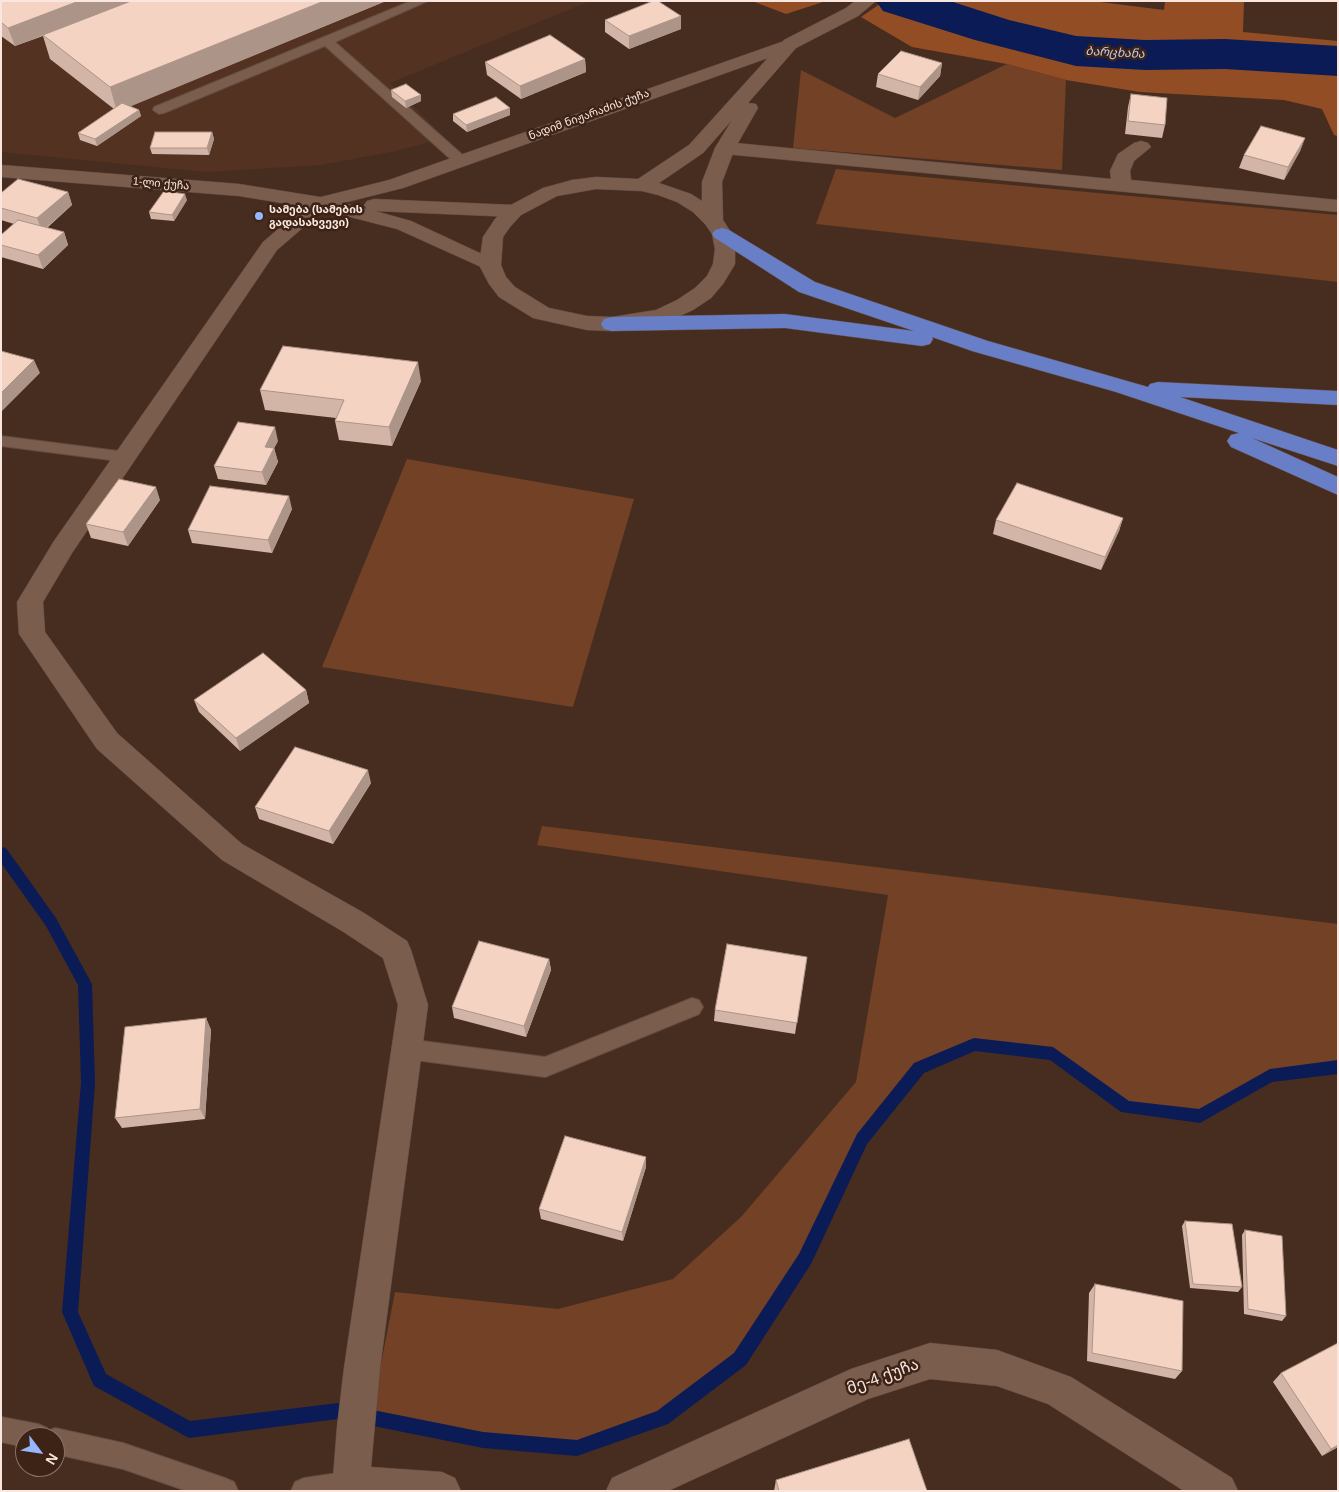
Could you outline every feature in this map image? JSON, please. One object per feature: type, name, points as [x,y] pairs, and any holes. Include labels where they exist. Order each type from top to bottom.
[{"type":"highway","points":[[718,227],[806,287],[980,346],[1124,387],[1338,458]]},
{"type":"highway","points":[[612,324],[785,321],[980,346]]},
{"type":"highway","points":[[1124,387],[1338,398]]},
{"type":"highway","points":[[1124,387],[1338,487]]},
{"type":"street","name":"ნადიმ ნიჟარაძის ქუჩა","points":[[320,203],[396,184],[790,44],[852,12],[867,1]]},
{"type":"street","points":[[718,227],[700,208],[684,198],[664,190],[642,185],[619,183],[572,186],[531,201],[514,211],[502,223],[493,237],[490,265],[496,279],[507,292],[528,306],[563,319],[587,323],[612,324],[638,321],[663,315],[685,305],[703,293],[716,279],[724,264],[725,248],[718,227],[712,182],[724,148],[790,44]]},
{"type":"street","points":[[642,185],[696,149],[790,44]]},
{"type":"street","points":[[1122,185],[1120,171],[1125,158],[1141,147]]},
{"type":"street","points":[[724,148],[1338,206]]},
{"type":"street","name":"1-ლი ქუჩა","points":[[1,172],[239,190],[320,203]]},
{"type":"street","points":[[442,1491],[352,1488],[355,1426],[362,1368],[413,1005],[396,950],[354,922],[232,852],[107,741],[32,634],[30,602],[63,547],[270,246],[320,203],[514,211]]},
{"type":"street","points":[[320,203],[404,225],[490,265]]},
{"type":"street","name":"მე-4 ქუჩა","points":[[625,1491],[864,1382],[930,1360],[997,1368],[1058,1390],[1220,1491]]},
{"type":"lane","points":[[159,110],[422,1]]},
{"type":"lane","points":[[327,41],[461,161]]},
{"type":"lane","points":[[1,441],[126,457]]},
{"type":"lane","points":[[407,1049],[545,1067],[692,1007]]},
{"type":"lane","points":[[1,1429],[15,1432]]},
{"type":"lane","points":[[65,1443],[122,1456],[225,1491]]},
{"type":"lane","points":[[304,1491],[352,1488]]},
{"type":"shaded area","points":[[27,1],[590,1],[390,83],[445,138],[396,151],[321,165],[206,172],[1,152],[1,10]]},
{"type":"shaded area","points":[[752,1],[826,1],[786,14]]},
{"type":"shaded area","points":[[884,1],[1092,1],[1164,10],[1165,1],[1244,1],[1243,32],[1338,41],[1338,136],[1334,135],[1322,109],[1284,100],[1140,92],[1066,80],[1007,64],[912,47],[861,17]]},
{"type":"shaded area","points":[[1007,64],[1066,80],[1062,170],[793,148],[801,70],[895,118]]},
{"type":"shaded area","points":[[836,169],[1338,215],[1338,282],[816,224]]},
{"type":"shaded area","points":[[407,459],[634,499],[573,707],[322,667]]},
{"type":"shaded area","points":[[542,826],[1338,924],[1338,1067],[1270,1076],[1200,1116],[1126,1107],[1053,1054],[974,1044],[919,1068],[862,1139],[805,1259],[740,1359],[662,1418],[577,1448],[483,1440],[370,1420],[395,1292],[558,1309],[673,1279],[741,1217],[856,1082],[888,895],[537,845]]},
{"type":"building","points":[[1,1],[79,1],[8,28],[1,22]]},
{"type":"building","points":[[131,1],[324,1],[110,87],[43,35]]},
{"type":"building","points":[[653,1],[658,1],[681,16],[629,36],[605,20]]},
{"type":"building","points":[[550,35],[585,59],[520,86],[485,62]]},
{"type":"building","points":[[901,51],[942,63],[920,87],[878,74]]},
{"type":"building","points":[[406,84],[421,95],[405,101],[391,90]]},
{"type":"building","points":[[1131,94],[1167,98],[1165,125],[1128,121]]},
{"type":"building","points":[[496,97],[510,108],[466,125],[453,114]]},
{"type":"building","points":[[122,103],[139,110],[95,139],[78,133]]},
{"type":"building","points":[[1261,126],[1305,138],[1288,167],[1244,155]]},
{"type":"building","points":[[155,132],[212,132],[207,148],[150,148]]},
{"type":"building","points":[[18,179],[68,192],[37,218],[1,208],[1,193]]},
{"type":"building","points":[[164,191],[185,194],[172,215],[149,212]]},
{"type":"building","points":[[18,220],[64,232],[38,255],[1,245],[1,235]]},
{"type":"building","points":[[283,346],[418,362],[389,427],[335,421],[344,400],[260,390]]},
{"type":"building","points":[[1,351],[34,360],[1,393]]},
{"type":"building","points":[[238,422],[275,427],[265,447],[274,448],[262,472],[214,466]]},
{"type":"building","points":[[119,479],[156,487],[123,532],[86,524]]},
{"type":"building","points":[[1017,483],[1123,518],[1105,557],[996,520]]},
{"type":"building","points":[[210,486],[289,496],[268,540],[188,530]]},
{"type":"building","points":[[263,653],[306,690],[236,738],[194,700]]},
{"type":"building","points":[[295,747],[368,770],[329,831],[255,807]]},
{"type":"building","points":[[479,941],[549,959],[524,1026],[452,1007]]},
{"type":"building","points":[[727,944],[807,957],[797,1023],[715,1010]]},
{"type":"building","points":[[206,1018],[200,1109],[115,1118],[125,1027]]},
{"type":"building","points":[[565,1136],[646,1157],[622,1232],[539,1209]]},
{"type":"building","points":[[1185,1221],[1232,1224],[1242,1287],[1193,1284]]},
{"type":"building","points":[[1245,1230],[1282,1236],[1286,1316],[1248,1309]]},
{"type":"building","points":[[1095,1284],[1183,1301],[1182,1371],[1092,1353]]},
{"type":"building","points":[[1338,1343],[1338,1445],[1331,1449],[1281,1373]]},
{"type":"building","points":[[909,1439],[927,1491],[779,1491],[776,1480]]},
{"type":"waterway","name":"ბარცხანა","points":[[900,1],[992,30],[1076,51],[1145,55],[1225,54],[1338,61]]},
{"type":"waterway","points":[[1,852],[51,922],[85,984],[88,1083],[70,1312],[100,1380],[189,1430],[338,1411],[483,1440],[577,1448],[662,1418],[740,1359],[805,1259],[862,1139],[919,1068],[974,1044],[1053,1054],[1126,1107],[1200,1116],[1270,1076],[1338,1067]]},
{"type":"place","name":"სამება (სამების გადასახვევი)","points":[[259,216]]}]
